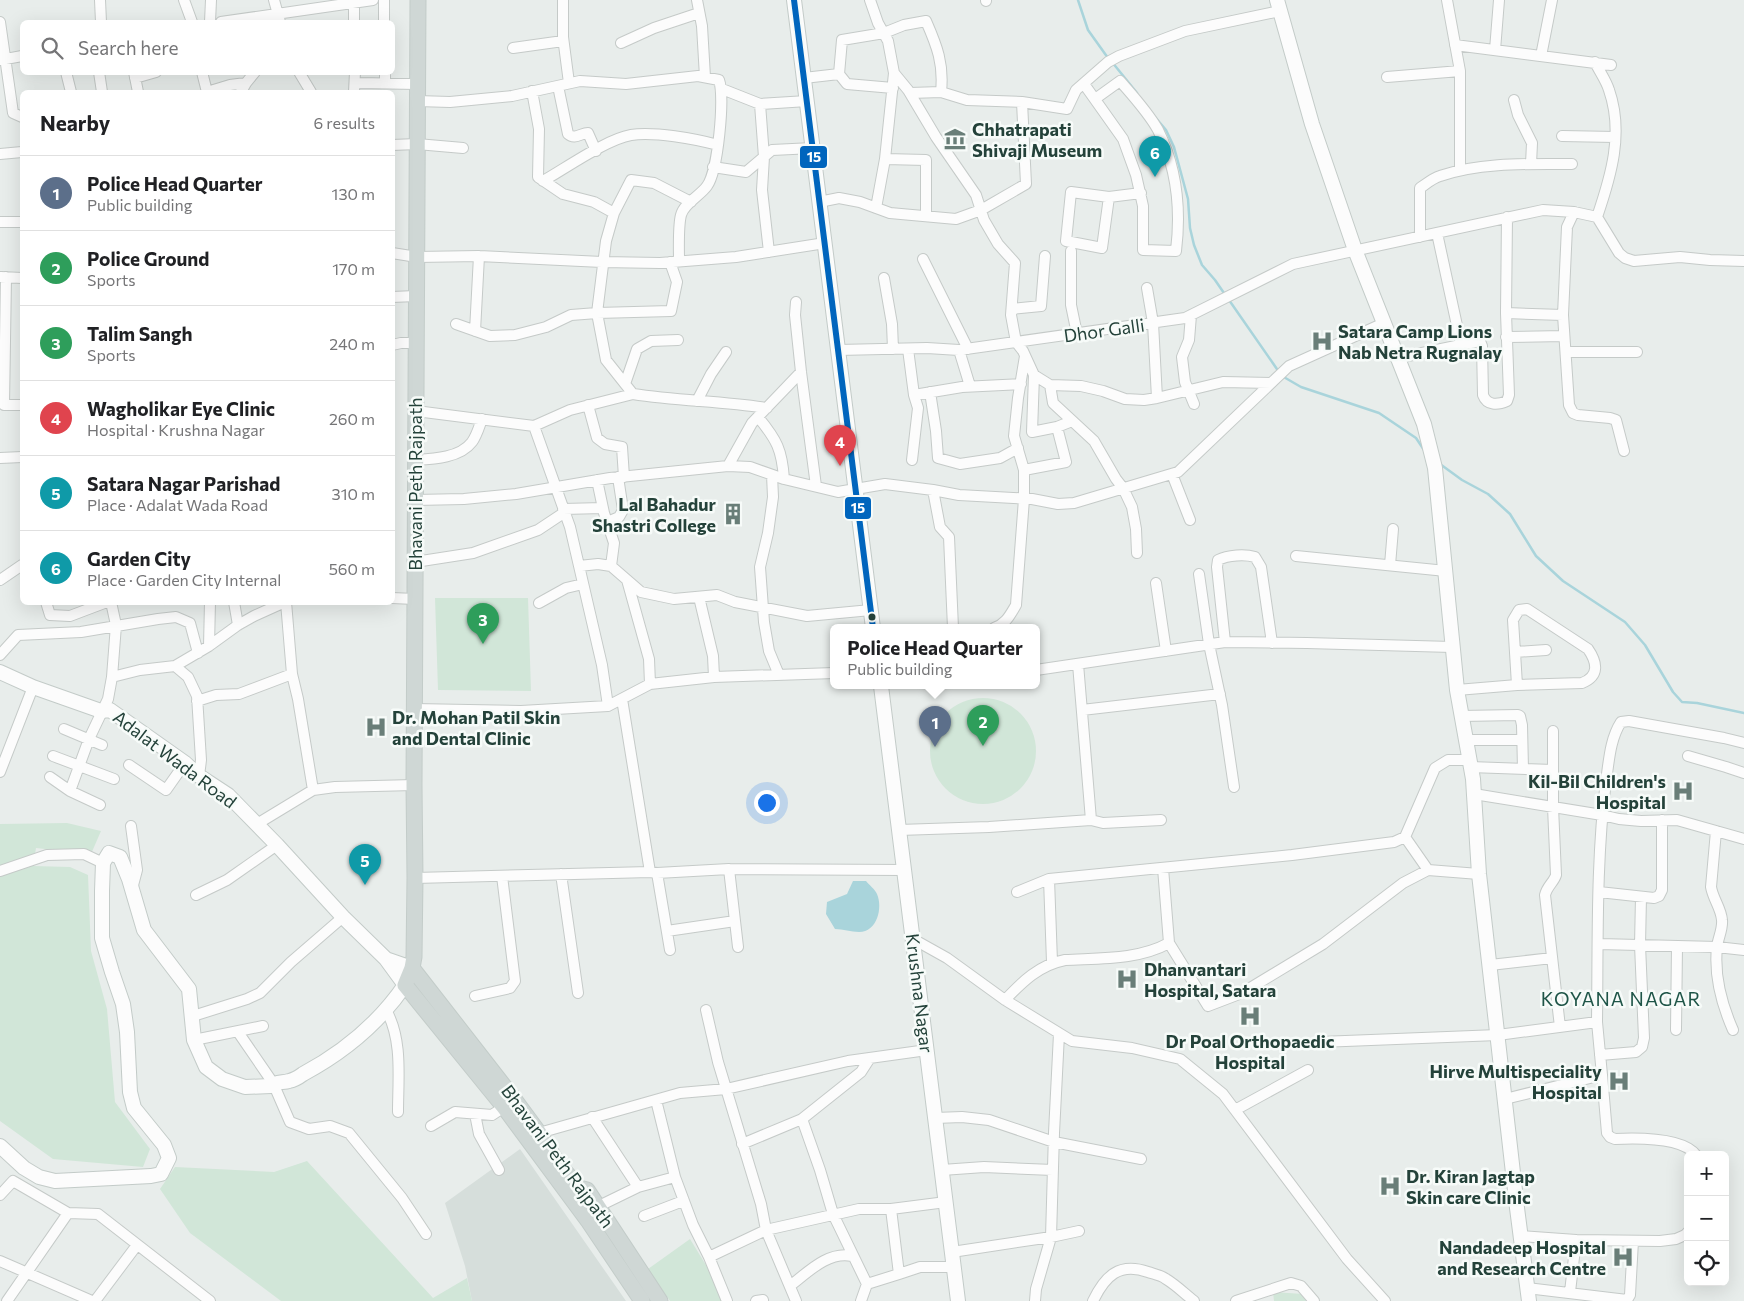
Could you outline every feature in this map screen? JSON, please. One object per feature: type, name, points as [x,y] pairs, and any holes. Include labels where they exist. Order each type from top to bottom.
[{"type":"main road","name":"Bhavani Peth Rajpath","points":[[405,984],[412,968],[415,878],[414,709],[418,0]]},
{"type":"main road","points":[[794,0],[873,624]]},
{"type":"main road","points":[[1278,5],[1312,124],[1355,250],[1424,424],[1435,468],[1456,690],[1474,794],[1479,874],[1528,1294]]},
{"type":"main road","name":"Adalat Wada Road","points":[[1,673],[33,687],[102,711],[110,710],[185,763],[199,776],[228,795],[386,960],[412,968]]},
{"type":"main road","name":"Krushna Nagar","points":[[881,689],[958,1301]]},
{"type":"main road","points":[[0,1146],[24,1168],[39,1177],[55,1181],[161,1174],[169,1158],[164,1145],[134,1108],[130,1092],[127,1032],[123,1004],[102,938],[103,863],[109,853],[120,857],[132,888],[144,930],[189,989],[194,1040],[206,1067],[222,1079],[245,1087],[271,1086],[274,1083],[290,1081],[326,1061],[357,1039],[386,1010],[405,984]]},
{"type":"main road","points":[[386,960],[504,1107],[589,1222],[642,1301]]},
{"type":"main road","name":"Bhavani Peth Rajpath","points":[[412,968],[539,1133],[557,1162],[579,1188],[587,1190],[599,1206],[660,1301]]},
{"type":"main road","points":[[579,1188],[589,1211],[652,1301]]},
{"type":"street","points":[[100,0],[101,20]]},
{"type":"street","points":[[184,0],[191,20]]},
{"type":"street","points":[[210,20],[211,0]]},
{"type":"street","points":[[274,0],[279,18]]},
{"type":"street","points":[[250,20],[279,18],[373,0]]},
{"type":"street","points":[[384,0],[384,20]]},
{"type":"street","points":[[563,0],[563,41],[569,84]]},
{"type":"street","points":[[698,0],[706,77]]},
{"type":"street","points":[[870,0],[878,23],[888,41],[894,73],[885,159],[876,208]]},
{"type":"street","points":[[1448,0],[1460,71],[1460,170]]},
{"type":"street","points":[[1495,50],[1499,0]]},
{"type":"street","points":[[1541,56],[1552,0]]},
{"type":"street","points":[[354,3],[354,20]]},
{"type":"street","points":[[910,94],[941,92],[967,100],[1022,102],[1067,109],[1076,90],[1108,62],[1119,56],[1185,31],[1278,5]]},
{"type":"street","points":[[621,43],[654,28],[699,14]]},
{"type":"street","points":[[893,88],[847,84],[839,74],[842,40],[884,33],[904,25],[926,21],[939,51],[943,80],[941,92]]},
{"type":"street","points":[[0,22],[2,59],[13,113],[20,116]]},
{"type":"street","points":[[513,48],[563,41]]},
{"type":"street","points":[[1456,45],[1611,64]]},
{"type":"street","points":[[2,59],[20,56]]},
{"type":"street","points":[[1595,62],[1608,88],[1613,104],[1615,137],[1615,154],[1609,182],[1597,217],[1619,253],[1625,258],[1634,261],[1680,257],[1744,261]]},
{"type":"street","points":[[1387,77],[1460,71]]},
{"type":"street","points":[[894,73],[910,94],[936,138],[976,195],[984,220],[998,244],[1015,263],[1011,314],[1016,342],[1034,374],[1032,432],[1056,427],[1072,421]]},
{"type":"street","points":[[804,78],[839,74]]},
{"type":"street","points":[[67,75],[70,90]]},
{"type":"street","points":[[99,75],[102,90]]},
{"type":"street","points":[[134,75],[138,90]]},
{"type":"street","points":[[203,75],[206,90]]},
{"type":"street","points":[[214,90],[230,85],[243,88],[253,75]]},
{"type":"street","points":[[301,75],[310,90]]},
{"type":"street","points":[[385,75],[385,84]]},
{"type":"street","points":[[418,101],[450,102],[512,96],[580,81],[626,84],[698,76],[719,80],[722,89],[718,145],[707,186],[681,213],[674,262],[677,282],[671,311],[597,312],[571,315],[546,327],[515,335],[490,336],[456,324]]},
{"type":"street","points":[[1084,84],[1122,139],[1141,193],[1144,250],[1176,251],[1179,228],[1177,188],[1158,130],[1120,80],[1095,99]]},
{"type":"street","points":[[355,83],[418,84]]},
{"type":"street","points":[[558,86],[568,134],[576,136],[588,133],[596,150]]},
{"type":"street","points":[[722,89],[760,104],[807,100]]},
{"type":"street","points":[[532,91],[538,129],[538,177],[563,194],[594,202],[614,213]]},
{"type":"street","points":[[1514,100],[1518,115],[1532,142],[1531,164]]},
{"type":"street","points":[[820,202],[839,198],[860,202],[890,213],[956,219],[981,210],[1026,184],[1022,102]]},
{"type":"street","points":[[760,104],[764,157],[762,190],[769,252]]},
{"type":"street","points":[[543,181],[616,139],[637,134],[683,138],[718,145]]},
{"type":"street","points":[[1562,136],[1615,137]]},
{"type":"street","points":[[395,145],[417,144],[463,148]]},
{"type":"street","points":[[713,167],[746,172],[772,150],[813,148]]},
{"type":"street","points":[[0,154],[20,152]]},
{"type":"street","points":[[885,159],[926,160],[926,216]]},
{"type":"street","points":[[1420,237],[1420,188],[1438,176],[1468,168],[1531,164],[1572,164]]},
{"type":"street","points":[[633,394],[606,360],[597,312],[602,262],[614,213],[631,180],[654,183],[690,202]]},
{"type":"street","points":[[1109,197],[1102,248],[1066,241],[1071,192],[1109,197],[1141,193]]},
{"type":"street","name":"Dhor Galli","points":[[838,350],[963,349],[1185,318],[1292,264],[1543,210],[1574,212],[1597,217]]},
{"type":"street","points":[[1574,212],[1567,227],[1563,315],[1569,405],[1578,415],[1616,420],[1624,451]]},
{"type":"street","points":[[1398,358],[1461,344],[1481,342],[1483,395],[1486,402],[1492,404],[1504,403],[1509,398],[1506,337],[1507,217]]},
{"type":"street","points":[[0,222],[20,222]]},
{"type":"street","points":[[1437,233],[1461,344]]},
{"type":"street","points":[[395,253],[417,257],[479,256],[602,262],[674,262],[769,252],[825,243]]},
{"type":"street","points":[[1071,252],[1071,305],[1077,334]]},
{"type":"street","points":[[475,331],[479,256]]},
{"type":"street","points":[[1012,308],[1041,306],[1045,256]]},
{"type":"street","points":[[923,259],[963,349],[970,386]]},
{"type":"street","points":[[20,278],[3,277],[2,388],[4,405],[20,405]]},
{"type":"street","points":[[884,278],[892,324],[893,349]]},
{"type":"street","points":[[1147,288],[1153,323],[1157,398]]},
{"type":"street","points":[[395,297],[416,296]]},
{"type":"street","points":[[796,302],[795,315],[801,372],[816,486]]},
{"type":"street","points":[[1506,313],[1563,315]]},
{"type":"street","points":[[1191,315],[1189,340],[1182,358],[1185,382],[1194,404]]},
{"type":"street","points":[[415,500],[464,499],[556,488],[621,477],[728,466],[750,467],[784,479],[838,492],[885,484],[959,495],[1024,499],[1058,504],[1074,503],[1178,472],[1289,366],[1384,323]]},
{"type":"street","points":[[1506,337],[1564,336]]},
{"type":"street","points":[[625,384],[637,350],[651,341],[678,340]]},
{"type":"street","points":[[395,345],[416,343]]},
{"type":"street","points":[[908,349],[914,395],[918,408],[912,460]]},
{"type":"street","points":[[697,401],[711,374],[726,352]]},
{"type":"street","points":[[1566,352],[1637,352]]},
{"type":"street","points":[[1002,624],[1009,618],[1016,605],[1024,499],[1024,470],[1014,436],[1025,355]]},
{"type":"street","points":[[728,466],[752,423],[801,372]]},
{"type":"street","points":[[1034,374],[1050,384],[1080,386],[1103,391],[1125,399],[1157,398],[1223,382],[1271,383]]},
{"type":"street","points":[[914,395],[970,386],[1021,384]]},
{"type":"street","points":[[1050,384],[1053,403],[1094,441],[1106,464],[1123,488],[1132,507],[1135,521],[1137,554]]},
{"type":"street","points":[[930,392],[938,458],[960,464],[1000,458],[1018,448]]},
{"type":"street","points":[[416,411],[534,426],[570,410],[633,394],[661,398],[736,403],[767,408]]},
{"type":"street","points":[[588,405],[597,438],[605,444],[622,447],[622,510],[619,517],[607,522]]},
{"type":"street","points":[[758,417],[771,432],[782,457],[784,479]]},
{"type":"street","points":[[416,460],[432,459],[462,450],[471,444],[482,419]]},
{"type":"street","points":[[534,426],[564,510],[579,566],[602,665],[608,706]]},
{"type":"street","points":[[1024,470],[1066,462],[1056,427]]},
{"type":"street","points":[[0,458],[20,457]]},
{"type":"street","points":[[1172,474],[1190,520]]},
{"type":"street","points":[[772,475],[773,497],[768,533],[760,567],[769,651],[779,676]]},
{"type":"street","points":[[597,480],[603,508],[614,543],[611,566]]},
{"type":"street","points":[[932,490],[940,527],[949,537],[953,624]]},
{"type":"street","points":[[415,562],[473,553],[538,530],[564,510],[603,508]]},
{"type":"street","points":[[1390,565],[1393,529]]},
{"type":"street","points":[[1225,642],[1217,567],[1218,560],[1248,555],[1255,556],[1260,567],[1272,643]]},
{"type":"street","points":[[1296,556],[1446,571]]},
{"type":"street","points":[[579,566],[598,564],[611,566],[641,592],[674,599],[717,594],[735,602],[763,608],[775,608],[807,616],[871,610]]},
{"type":"street","points":[[0,580],[20,566]]},
{"type":"street","points":[[1199,574],[1234,787]]},
{"type":"street","points":[[627,580],[649,659],[650,684]]},
{"type":"street","points":[[1156,583],[1166,651]]},
{"type":"street","points":[[539,603],[566,588],[583,584]]},
{"type":"street","points":[[699,597],[713,656],[714,677]]},
{"type":"street","points":[[395,598],[415,599]]},
{"type":"street","points":[[47,605],[50,615],[70,616],[98,605]]},
{"type":"street","points":[[70,791],[89,739],[108,700],[112,677],[116,626],[112,605]]},
{"type":"street","points":[[209,646],[210,605]]},
{"type":"street","points":[[235,605],[238,625]]},
{"type":"street","points":[[112,677],[140,670],[175,666],[209,646],[238,625],[277,605]]},
{"type":"street","points":[[281,605],[313,790]]},
{"type":"street","points":[[1456,690],[1517,685],[1582,683],[1592,677],[1595,663],[1594,658],[1588,649],[1527,610],[1519,610],[1513,620],[1517,685]]},
{"type":"street","points":[[0,655],[18,635],[81,632],[176,617],[190,623],[198,653]]},
{"type":"street","points":[[1040,669],[1225,642],[1452,647]]},
{"type":"street","points":[[1515,652],[1546,650]]},
{"type":"street","points":[[1078,664],[1091,820]]},
{"type":"street","points":[[175,666],[188,677],[197,696],[201,760],[199,776]]},
{"type":"street","points":[[414,709],[521,711],[608,706],[650,684],[714,677],[830,673]]},
{"type":"street","points":[[197,701],[216,695],[239,694],[292,674]]},
{"type":"street","points":[[0,772],[33,687]]},
{"type":"street","points":[[1082,710],[1220,694]]},
{"type":"street","points":[[622,699],[670,950]]},
{"type":"street","points":[[1461,716],[1518,715],[1522,719],[1523,769]]},
{"type":"street","points":[[1692,1151],[1688,1147],[1672,1142],[1615,1139],[1607,1133],[1597,1022],[1602,815],[1610,753],[1616,730],[1621,722],[1629,721],[1744,743]]},
{"type":"street","points":[[64,729],[102,745]]},
{"type":"street","points":[[1553,731],[1553,808],[1556,875],[1555,880],[1546,889],[1545,895],[1560,1027]]},
{"type":"street","points":[[1465,740],[1522,740]]},
{"type":"street","points":[[53,756],[114,779]]},
{"type":"street","points":[[1688,756],[1744,773]]},
{"type":"street","points":[[1017,892],[1049,879],[1394,842],[1405,837],[1435,768],[1448,760],[1523,769],[1553,770]]},
{"type":"street","points":[[129,765],[166,790],[185,763]]},
{"type":"street","points":[[50,778],[70,791],[100,806]]},
{"type":"street","points":[[257,824],[313,790],[335,787],[414,786]]},
{"type":"street","points":[[1474,794],[1602,815],[1619,820],[1677,820],[1744,838]]},
{"type":"street","points":[[899,830],[989,827],[1091,820],[1103,822],[1161,820]]},
{"type":"street","points":[[1599,892],[1654,898],[1659,896],[1662,890],[1662,820]]},
{"type":"street","points":[[131,826],[137,870],[132,888]]},
{"type":"street","points":[[1716,831],[1711,887],[1712,895],[1720,908],[1722,919],[1717,947],[1721,997],[1733,1030]]},
{"type":"street","points":[[1405,837],[1428,870]]},
{"type":"street","points":[[196,895],[235,875],[277,845]]},
{"type":"street","points":[[0,871],[47,855],[84,854],[103,863]]},
{"type":"street","points":[[1163,868],[1169,943],[1208,1006],[1242,993],[1323,944],[1403,883],[1428,870],[1479,874]]},
{"type":"street","points":[[729,869],[738,947]]},
{"type":"street","points":[[415,878],[654,873],[729,869],[905,870]]},
{"type":"street","points":[[561,874],[578,993]]},
{"type":"street","points":[[475,996],[510,988],[516,981],[502,876]]},
{"type":"street","points":[[1049,879],[1052,962]]},
{"type":"street","points":[[1600,1055],[1636,1052],[1642,1047],[1644,1038],[1640,897]]},
{"type":"street","points":[[193,1016],[248,999],[260,992],[343,917]]},
{"type":"street","points":[[667,931],[735,921]]},
{"type":"street","points":[[913,939],[947,958],[1005,1000],[1072,1041],[1132,1048],[1180,1059],[1223,1094],[1347,1259],[1385,1301]]},
{"type":"street","points":[[1005,1000],[1022,982],[1052,962],[1142,954],[1156,950],[1169,943]]},
{"type":"street","points":[[1599,944],[1717,947],[1744,950]]},
{"type":"street","points":[[1676,1030],[1677,946]]},
{"type":"street","points":[[1490,964],[1552,958]]},
{"type":"street","points":[[386,1010],[393,1021],[398,1055],[398,1112]]},
{"type":"street","points":[[706,1010],[726,1089],[761,1204],[766,1230],[796,1301]]},
{"type":"street","points":[[1320,1042],[1498,1035],[1597,1022]]},
{"type":"street","points":[[194,1040],[263,1026]]},
{"type":"street","points":[[238,1032],[274,1083],[290,1122],[309,1129],[330,1126],[349,1133],[402,1198],[426,1234]]},
{"type":"street","points":[[1035,1301],[1036,1289],[1052,1237],[1059,1034]]},
{"type":"street","points":[[539,1133],[680,1093],[726,1089],[848,1061],[927,1050]]},
{"type":"street","points":[[742,1144],[802,1119],[861,1072],[870,1058]]},
{"type":"street","points":[[1235,1110],[1308,1070]]},
{"type":"street","points":[[1506,1099],[1602,1076]]},
{"type":"street","points":[[656,1100],[675,1178],[727,1301]]},
{"type":"street","points":[[430,1126],[455,1112],[492,1115],[504,1107]]},
{"type":"street","points":[[475,1114],[479,1134],[499,1170]]},
{"type":"street","points":[[592,1117],[638,1187]]},
{"type":"street","points":[[936,1118],[962,1117],[989,1120],[1054,1142],[1141,1159]]},
{"type":"street","points":[[802,1119],[833,1214],[867,1284],[861,1301]]},
{"type":"street","points":[[942,1170],[984,1167],[1053,1170]]},
{"type":"street","points":[[0,1195],[24,1168]]},
{"type":"street","points":[[599,1206],[638,1187],[675,1178]]},
{"type":"street","points":[[13,1181],[68,1213],[98,1214],[207,1300]]},
{"type":"street","points":[[644,1216],[683,1200]]},
{"type":"street","points":[[709,1257],[766,1230],[858,1208],[891,1209],[946,1202]]},
{"type":"street","points":[[891,1209],[899,1274]]},
{"type":"street","points":[[7,1301],[68,1213]]},
{"type":"street","points":[[952,1252],[1052,1237],[1079,1230]]},
{"type":"street","points":[[1521,1236],[1576,1240],[1633,1241],[1660,1241],[1684,1236]]},
{"type":"street","points":[[1570,1292],[1576,1240]]},
{"type":"street","points":[[1528,1294],[1570,1292],[1628,1300],[1630,1295],[1633,1241]]},
{"type":"street","points":[[0,1261],[94,1301],[138,1245]]},
{"type":"street","points":[[790,1286],[828,1258],[843,1254],[852,1256]]},
{"type":"street","points":[[867,1284],[920,1267],[954,1267]]},
{"type":"street","points":[[1093,1301],[1100,1285],[1112,1274],[1125,1268],[1142,1270],[1165,1278],[1194,1301]]},
{"type":"street","points":[[1236,1301],[1292,1283],[1300,1286],[1314,1301]]},
{"type":"street","points":[[1268,1290],[1268,1301]]},
{"type":"shaded area","points":[[520,1149],[626,1301],[472,1301],[465,1266],[445,1203]]},
{"type":"green space","points":[[435,598],[528,598],[531,691],[438,690]]},
{"type":"green space","points":[[983,698],[1003,702],[1020,714],[1032,731],[1036,751],[1032,771],[1020,788],[1003,800],[983,804],[963,800],[946,788],[934,771],[930,751],[934,731],[946,714],[963,702]]},
{"type":"green space","points":[[67,823],[101,831],[91,854],[36,848],[33,866],[70,867],[88,875],[91,951],[107,1009],[115,1102],[150,1149],[143,1167],[53,1159],[0,1121],[0,824]]},
{"type":"green space","points":[[307,1161],[433,1298],[467,1278],[472,1301],[281,1301],[190,1233],[160,1189],[175,1167],[274,1172]]},
{"type":"green space","points":[[690,1239],[720,1288],[723,1301],[670,1301],[648,1269]]},
{"type":"green space","points":[[1273,1292],[1303,1294],[1306,1301],[1274,1301]]},
{"type":"water","points":[[853,881],[866,881],[876,892],[879,900],[877,918],[874,924],[865,931],[856,932],[835,929],[826,914],[827,902],[847,894]]},
{"type":"waterway","points":[[1078,0],[1088,30],[1108,58]]},
{"type":"waterway","points":[[1112,62],[1137,93]]},
{"type":"waterway","points":[[1155,117],[1166,130],[1174,147],[1188,199],[1190,228],[1194,245],[1202,265],[1226,296]]},
{"type":"waterway","points":[[1229,300],[1279,372]]},
{"type":"waterway","points":[[1282,376],[1301,387],[1379,413],[1416,438],[1426,453]]},
{"type":"waterway","points":[[1440,464],[1462,480],[1488,494],[1510,514],[1536,556],[1563,581],[1625,622],[1645,645],[1673,692],[1682,702],[1697,703],[1744,713]]},
{"type":"transit line","name":"15","points":[[794,0],[872,624]]},
{"type":"place","name":"Chhatrapati Shivaji Museum","points":[[955,139]]},
{"type":"place","name":"Garden City","points":[[1155,177]]},
{"type":"place","name":"Satara Camp Lions Nab Netra Rugnalay","points":[[1322,341]]},
{"type":"place","name":"Wagholikar Eye Clinic","points":[[840,466]]},
{"type":"place","name":"Lal Bahadur Shastri College","points":[[733,514]]},
{"type":"place","name":"Talim Sangh","points":[[483,644]]},
{"type":"place","name":"Dr. Mohan Patil Skin and Dental Clinic","points":[[376,727]]},
{"type":"place","name":"Police Ground","points":[[983,746]]},
{"type":"place","name":"Police Head Quarter","points":[[935,747]]},
{"type":"place","name":"Kil-Bil Children's Hospital","points":[[1683,791]]},
{"type":"place","name":"Satara Nagar Parishad","points":[[365,885]]},
{"type":"place","name":"Dhanvantari Hospital, Satara","points":[[1127,979]]},
{"type":"place","name":"Dr Poal Orthopaedic Hospital","points":[[1250,1016]]},
{"type":"place","name":"Hirve Multispeciality Hospital","points":[[1619,1081]]},
{"type":"place","name":"Dr. Kiran Jagtap Skin care Clinic","points":[[1390,1186]]},
{"type":"place","name":"Nandadeep Hospital and Research Centre","points":[[1623,1257]]},
{"type":"district","name":"KOYANA NAGAR","points":[[1621,998]]}]
